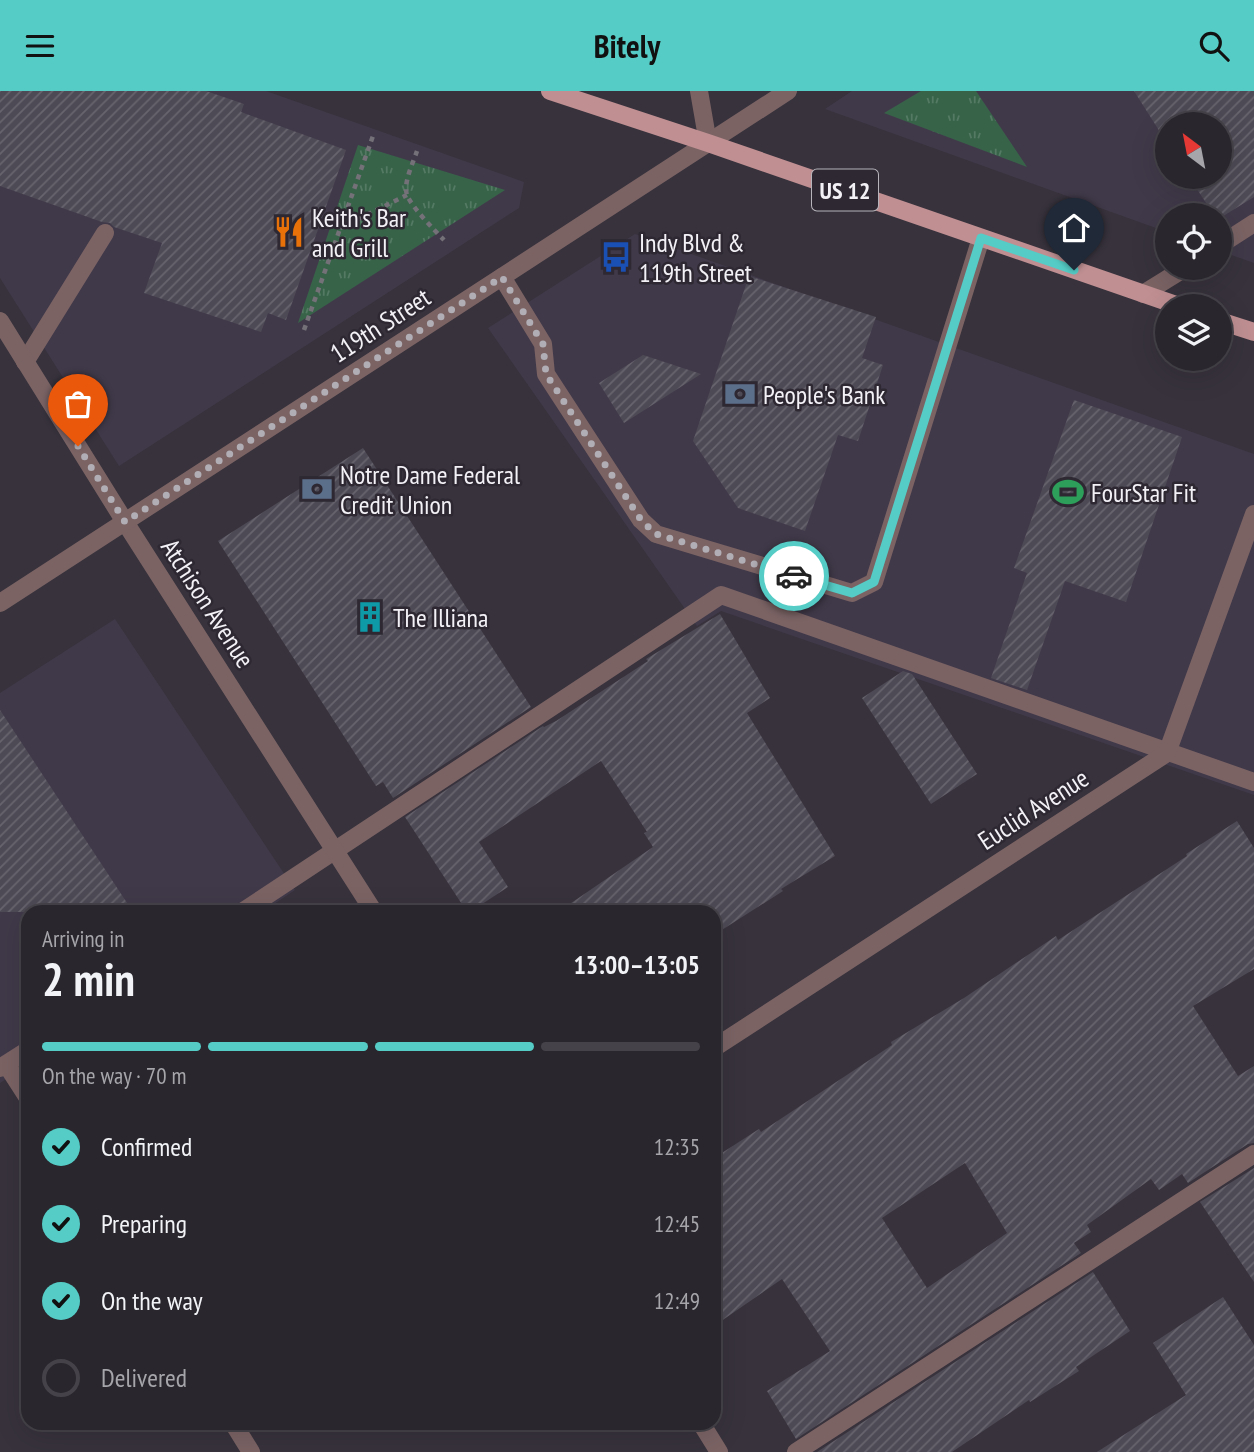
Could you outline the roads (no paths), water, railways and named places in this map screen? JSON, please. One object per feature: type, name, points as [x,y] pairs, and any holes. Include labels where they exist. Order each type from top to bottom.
[{"type":"main road","name":"US 12","points":[[550,91],[1155,298]]},
{"type":"main road","points":[[1232,325],[1254,333]]},
{"type":"street","points":[[699,91],[708,143]]},
{"type":"street","name":"119th Street","points":[[0,603],[788,91]]},
{"type":"street","points":[[1232,237],[1254,223]]},
{"type":"street","points":[[25,362],[105,233]]},
{"type":"street","points":[[502,277],[543,344],[546,374],[641,520],[656,534],[852,593],[874,582],[981,238]]},
{"type":"street","points":[[1143,294],[1166,280]]},
{"type":"street","name":"Atchison Avenue","points":[[0,321],[370,905]]},
{"type":"street","points":[[1167,753],[1254,514]]},
{"type":"street","points":[[253,905],[721,595],[1254,782]]},
{"type":"street","name":"Euclid Avenue","points":[[721,1043],[1167,753]]},
{"type":"street","points":[[21,1054],[3,1066],[21,1089]]},
{"type":"street","points":[[796,1452],[1254,1154]]},
{"type":"street","points":[[237,1430],[251,1452]]},
{"type":"street","points":[[705,1430],[719,1452]]},
{"type":"place","name":"Keith's Bar and Grill","points":[[289,232]]},
{"type":"place","name":"Indy Blvd & 119th Street","points":[[616,257]]},
{"type":"place","name":"People's Bank","points":[[740,394]]},
{"type":"place","name":"Notre Dame Federal Credit Union","points":[[317,489]]},
{"type":"place","name":"FourStar Fit","points":[[1068,492]]},
{"type":"place","name":"The Illiana","points":[[370,617]]}]
